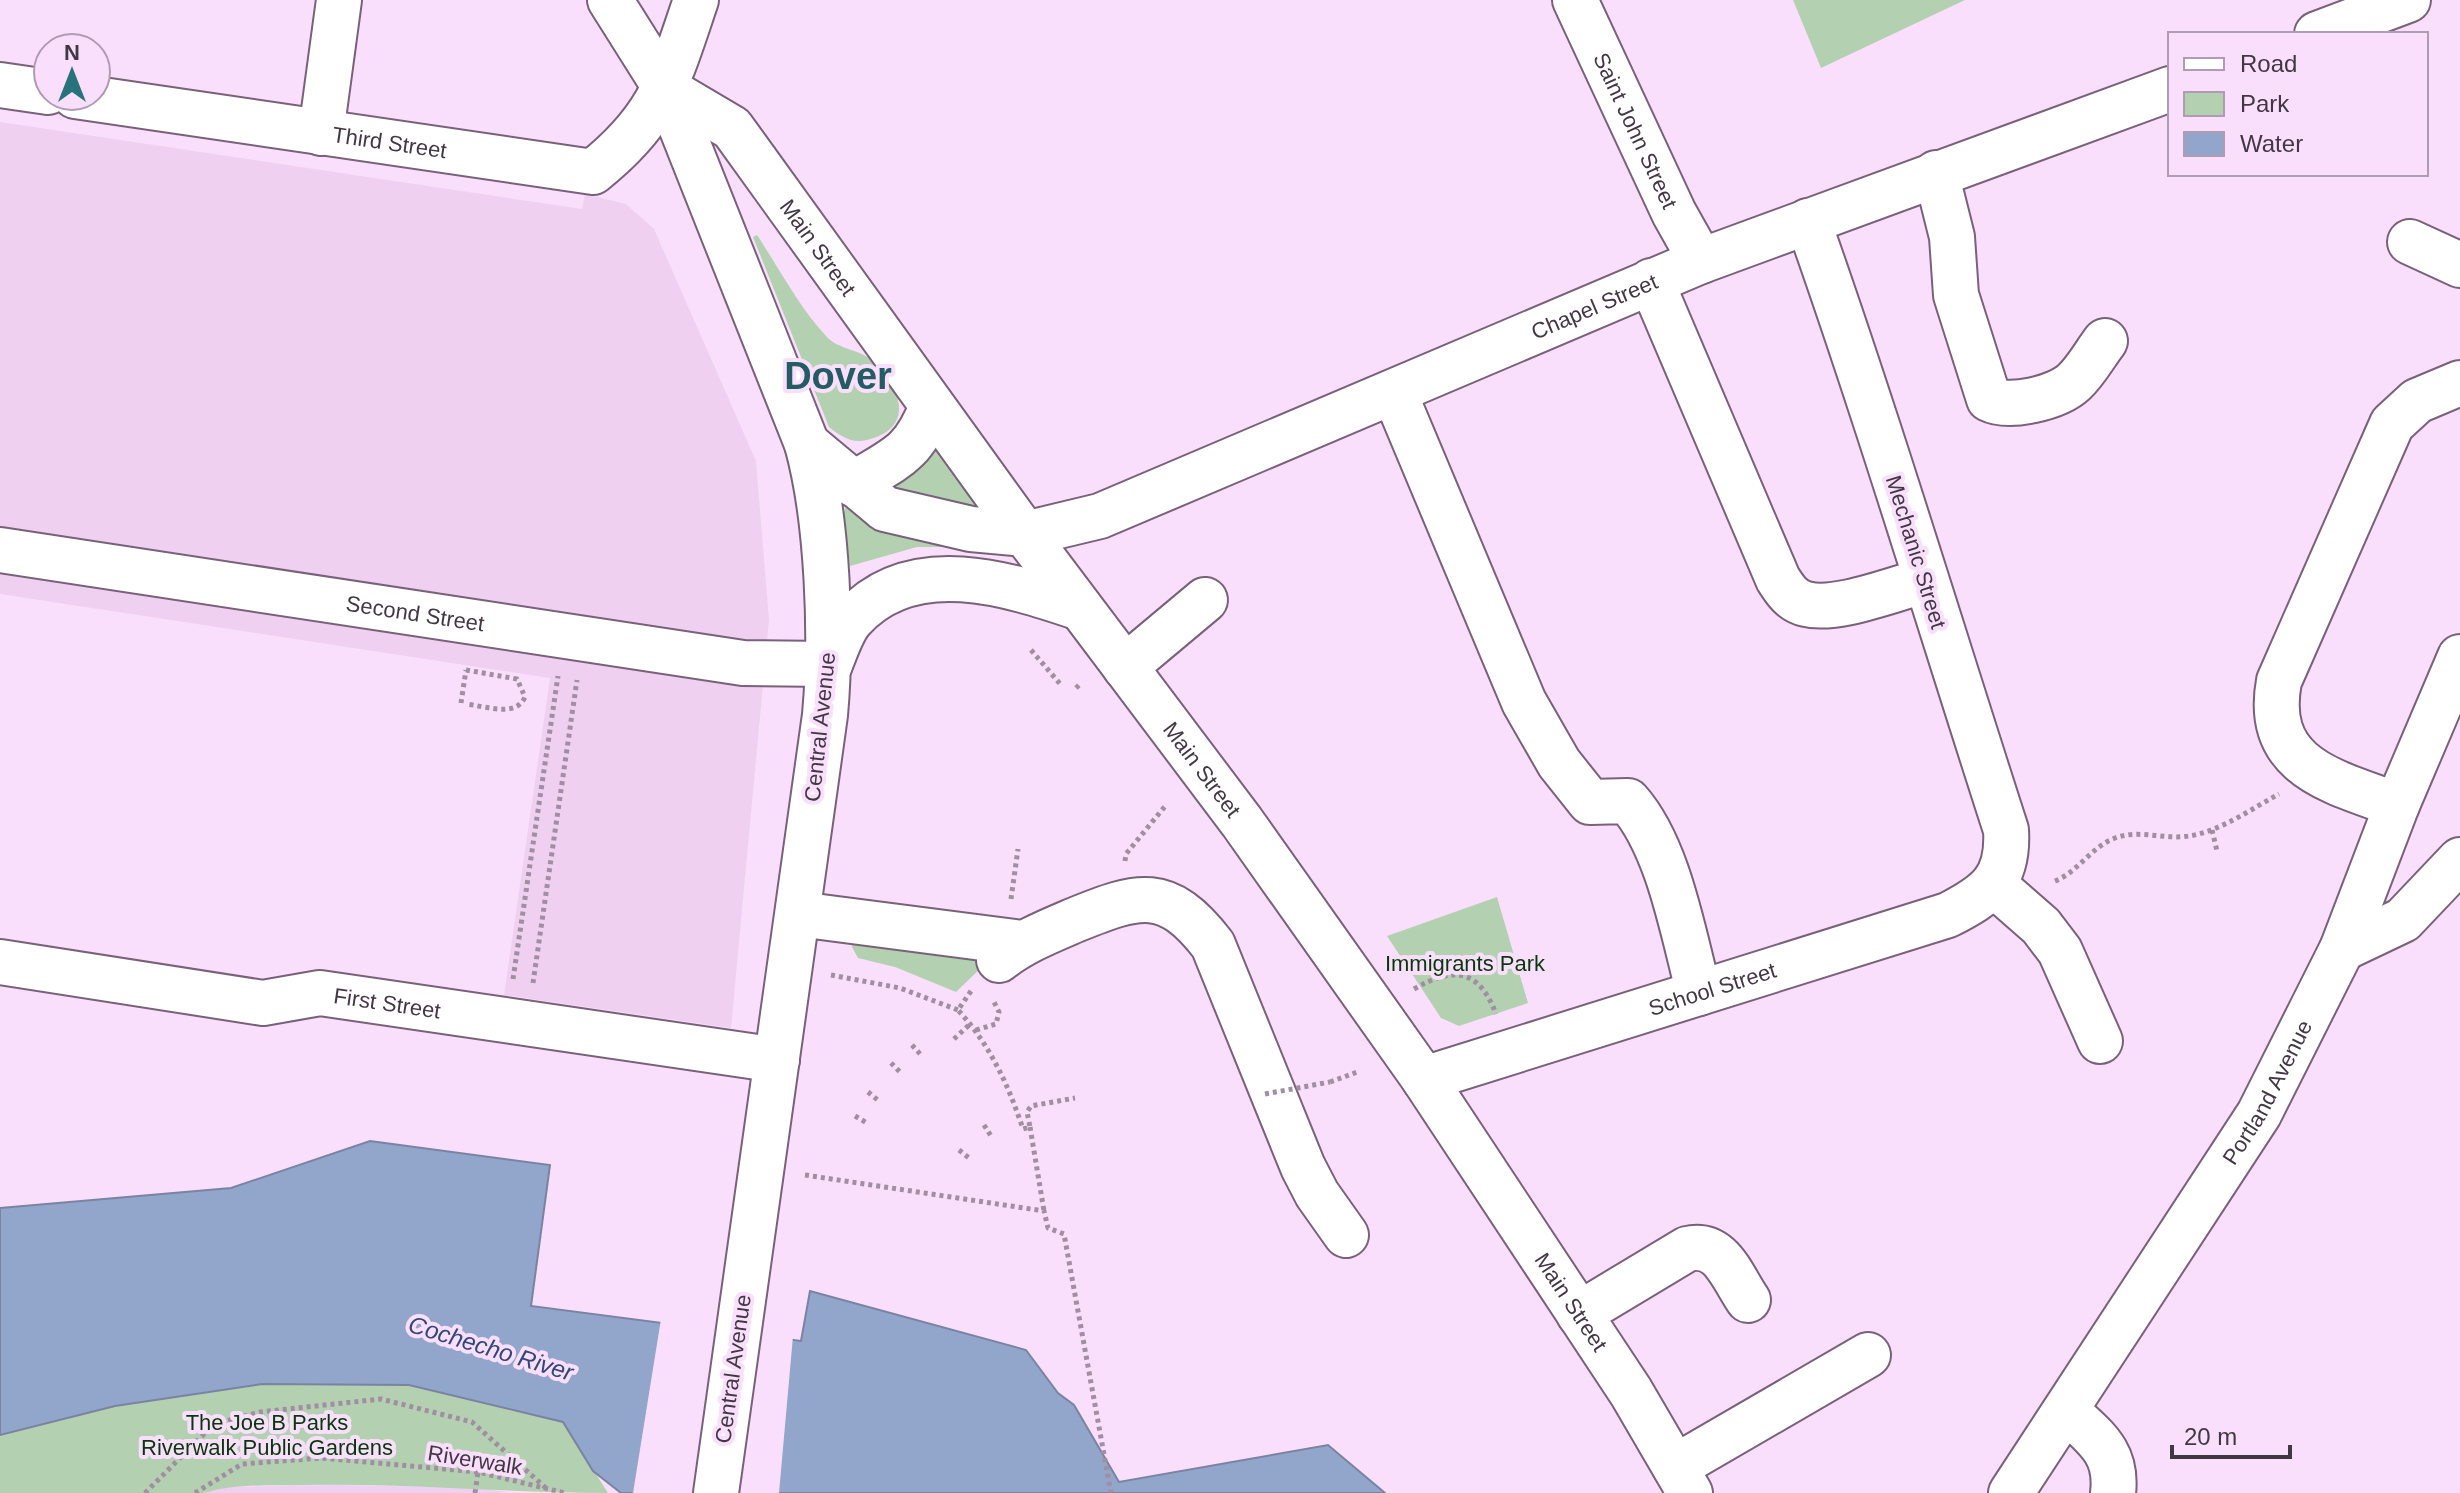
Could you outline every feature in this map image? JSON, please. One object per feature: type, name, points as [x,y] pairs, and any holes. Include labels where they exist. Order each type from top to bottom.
[{"type":"main road","points":[[321,133],[339,0]]},
{"type":"main road","name":"Central Avenue","points":[[610,0],[666,89],[807,444],[817,478],[830,664],[716,1493]]},
{"type":"main road","name":"Third Street","points":[[112,102],[593,172],[629,143],[666,89],[696,0]]},
{"type":"main road","name":"Saint John Street","points":[[1575,0],[1674,213],[1701,261]]},
{"type":"main road","points":[[2322,32],[2408,0]]},
{"type":"main road","points":[[0,85],[32,90]]},
{"type":"main road","name":"Main Street","points":[[666,89],[732,128],[1025,534],[1233,810],[1424,1079],[1579,1314],[1683,1480]]},
{"type":"main road","name":"Chapel Street","points":[[807,444],[885,509],[971,529],[1025,534],[1100,516],[1701,261],[2168,90]]},
{"type":"main road","points":[[1936,173],[1952,237],[1956,295],[1989,399],[2009,403],[2058,392],[2073,383],[2105,341]]},
{"type":"main road","name":"Mechanic Street","points":[[1808,221],[1854,348],[1924,581],[2006,830],[2006,861],[1993,884]]},
{"type":"main road","points":[[2410,242],[2460,265]]},
{"type":"main road","points":[[1651,281],[1778,579],[1789,595],[1806,604],[1829,605],[1924,581]]},
{"type":"main road","points":[[2397,805],[2315,774],[2292,753],[2279,731],[2274,707],[2279,681],[2392,424],[2417,401],[2460,383]]},
{"type":"main road","points":[[1394,392],[1518,689],[1559,763],[1590,802],[1628,801],[1646,821],[1671,891],[1699,993]]},
{"type":"main road","points":[[853,484],[892,461],[919,439],[932,406]]},
{"type":"main road","name":"Second Street","points":[[0,550],[743,663],[830,664]]},
{"type":"main road","points":[[830,664],[851,619],[885,594],[926,579],[961,578],[996,583],[1080,608]]},
{"type":"main road","points":[[1125,667],[1205,600]]},
{"type":"main road","name":"Portland Avenue","points":[[2011,1493],[2259,1114],[2342,949],[2397,805],[2460,657]]},
{"type":"main road","points":[[2342,949],[2403,920],[2460,860]]},
{"type":"main road","points":[[1993,884],[2041,926],[2060,951],[2100,1041]]},
{"type":"main road","name":"School Street","points":[[1424,1079],[1948,915],[1977,898],[1993,884]]},
{"type":"main road","points":[[798,914],[1004,949],[1120,901],[1143,897],[1168,903],[1192,918],[1213,945],[1303,1167],[1317,1194],[1346,1235]]},
{"type":"main road","name":"First Street","points":[[0,962],[263,1003],[320,993],[777,1060]]},
{"type":"main road","points":[[1579,1314],[1687,1249],[1702,1246],[1714,1249],[1748,1300]]},
{"type":"main road","points":[[1683,1480],[1868,1355]]},
{"type":"main road","points":[[2066,1410],[2105,1447],[2116,1472],[2113,1493]]},
{"type":"path","points":[[1031,650],[1062,686]]},
{"type":"path","points":[[466,670],[517,679],[525,697],[521,706],[513,710],[463,703],[466,670],[468,658]]},
{"type":"path","points":[[512,989],[558,671]]},
{"type":"path","points":[[532,992],[578,674]]},
{"type":"path","points":[[2044,885],[2066,876],[2104,843],[2118,836],[2187,837],[2212,830],[2315,774]]},
{"type":"path","points":[[1120,901],[1126,854],[1166,805]]},
{"type":"path","points":[[2212,830],[2217,851]]},
{"type":"path","points":[[1018,849],[999,1012],[996,1024],[976,1030],[1011,1091],[1023,1129],[1030,1127]]},
{"type":"path","points":[[1414,989],[1445,974],[1474,979],[1483,985],[1499,1020]]},
{"type":"path","points":[[831,975],[900,988],[958,1010]]},
{"type":"path","points":[[954,1039],[970,1024]]},
{"type":"path","points":[[912,1045],[921,1055]]},
{"type":"path","points":[[891,1063],[901,1073]]},
{"type":"path","points":[[1265,1094],[1330,1082],[1360,1071]]},
{"type":"path","points":[[868,1092],[879,1101]]},
{"type":"path","points":[[1075,1098],[1031,1106],[1027,1112],[1048,1228],[1064,1234],[1111,1493]]},
{"type":"path","points":[[855,1116],[867,1123]]},
{"type":"path","points":[[984,1125],[991,1136]]},
{"type":"path","points":[[959,1150],[969,1158]]},
{"type":"path","points":[[805,1175],[1044,1211]]},
{"type":"path","points":[[145,1493],[214,1424],[260,1412],[381,1399],[472,1422],[547,1489]]},
{"type":"path","name":"Riverwalk","points":[[195,1493],[242,1464],[321,1458],[478,1472],[565,1493]]},
{"type":"path","points":[[475,1493],[478,1472]]},
{"type":"shaded area","points":[[0,122],[582,209],[585,194],[626,204],[654,229],[756,461],[769,620],[731,1028],[504,995],[550,678],[0,594]]},
{"type":"shaded area","points":[[336,1485],[482,1488],[511,1493],[204,1493],[226,1487]]},
{"type":"green space","points":[[1793,0],[1965,0],[1821,68]]},
{"type":"green space","points":[[757,235],[816,325],[831,341],[869,358],[891,383],[897,395],[898,417],[893,426],[882,434],[856,441],[829,427],[753,237]]},
{"type":"green space","points":[[934,445],[982,512],[885,486]]},
{"type":"green space","points":[[847,503],[1004,543],[1009,556],[972,547],[917,547],[850,566],[844,512]]},
{"type":"green space","name":"Immigrants Park","points":[[1497,897],[1528,1003],[1459,1026],[1441,1018],[1387,936]]},
{"type":"green space","points":[[853,938],[988,961],[956,992],[895,967],[858,958],[852,947]]},
{"type":"green space","name":"The Joe B Parks Riverwalk Public Gardens","points":[[262,1384],[409,1385],[563,1422],[608,1493],[268,1485],[204,1493],[0,1493],[0,1435],[115,1406]]},
{"type":"water","name":"Cochecho River","points":[[370,1141],[550,1165],[531,1306],[801,1341],[810,1291],[1026,1350],[1058,1393],[1074,1405],[1119,1482],[1328,1445],[1385,1493],[621,1493],[593,1471],[563,1422],[409,1385],[262,1384],[115,1406],[0,1435],[0,1208],[231,1188]]},
{"type":"pier","points":[[661,1319],[793,1336],[779,1493],[633,1493]]},
{"type":"district","name":"Dover","points":[[838,376]]}]
